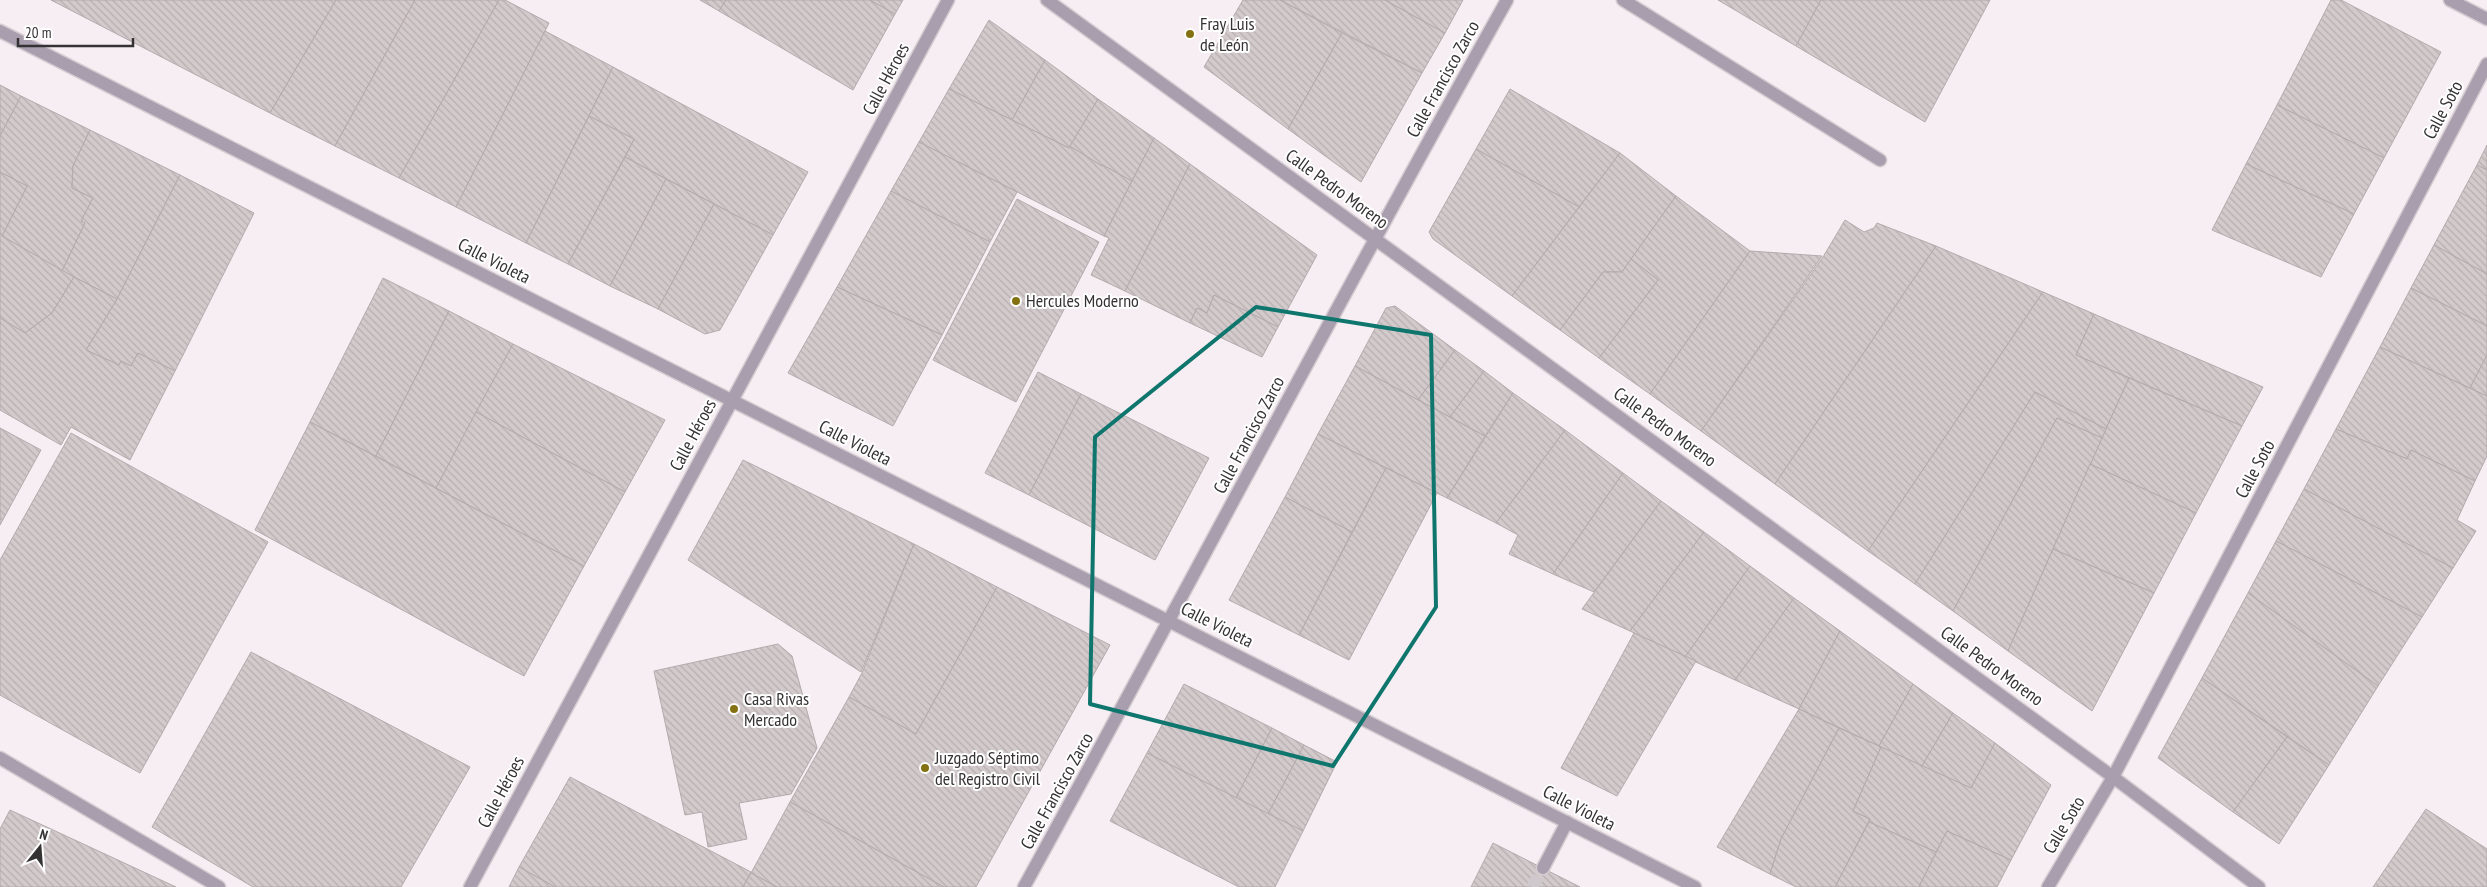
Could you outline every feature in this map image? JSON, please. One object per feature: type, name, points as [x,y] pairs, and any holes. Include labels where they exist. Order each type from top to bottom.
[{"type":"street","name":"Calle Héroes","points":[[470,887],[948,0]]},
{"type":"street","name":"Calle Pedro Moreno","points":[[1047,0],[2113,777],[2259,887]]},
{"type":"street","name":"Calle Francisco Zarco","points":[[1024,887],[1170,621],[1374,237],[1507,0]]},
{"type":"street","points":[[1623,0],[1880,160]]},
{"type":"street","points":[[2450,0],[2487,19]]},
{"type":"street","name":"Calle Violeta","points":[[0,31],[1695,887]]},
{"type":"street","name":"Calle Soto","points":[[2048,887],[2113,777],[2487,64]]},
{"type":"street","points":[[0,758],[220,887]]},
{"type":"street","points":[[1543,868],[1567,822]]},
{"type":"highlighted area","points":[[1256,307],[1431,335],[1436,607],[1333,766],[1090,704],[1095,437]]},
{"type":"building","points":[[51,0],[336,0],[270,113]]},
{"type":"building","points":[[336,0],[415,0],[335,146],[270,113]]},
{"type":"building","points":[[415,0],[499,0],[399,178],[335,146]]},
{"type":"building","points":[[499,0],[505,0],[549,23],[456,207],[399,178]]},
{"type":"building","points":[[700,0],[726,0],[719,11]]},
{"type":"building","points":[[726,0],[870,0],[895,14],[853,90],[719,11]]},
{"type":"building","points":[[870,0],[903,0],[895,14]]},
{"type":"building","points":[[1243,0],[1280,0],[1342,33],[1288,129],[1204,67]]},
{"type":"building","points":[[1280,0],[1385,0],[1445,33],[1422,73]]},
{"type":"building","points":[[1385,0],[1463,0],[1445,33]]},
{"type":"building","points":[[1718,0],[1821,0],[1796,46]]},
{"type":"building","points":[[1821,0],[1990,0],[1925,122],[1796,46]]},
{"type":"building","points":[[2331,0],[2341,0],[2441,52],[2384,158],[2277,105]]},
{"type":"building","points":[[989,20],[1045,60],[1012,120],[949,89]]},
{"type":"building","points":[[545,31],[613,67],[526,243],[456,207]]},
{"type":"building","points":[[1342,33],[1422,73],[1361,182],[1288,129]]},
{"type":"building","points":[[1045,60],[1098,99],[1069,148],[1012,120]]},
{"type":"building","points":[[613,67],[808,172],[773,235],[625,157],[634,139],[589,116]]},
{"type":"building","points":[[0,85],[21,96],[0,136]]},
{"type":"building","points":[[949,89],[1069,148],[1070,146],[1102,166],[1132,181],[1104,236],[919,142]]},
{"type":"building","points":[[1510,89],[1620,153],[1579,207],[1476,149]]},
{"type":"building","points":[[21,96],[90,130],[73,166],[72,188],[93,198],[81,221],[85,223],[62,271],[2,236],[27,186],[0,172],[0,136]]},
{"type":"building","points":[[1098,99],[1154,138],[1132,181],[1102,166],[1070,146]]},
{"type":"building","points":[[2277,105],[2384,158],[2354,214],[2246,164]]},
{"type":"building","points":[[589,116],[634,139],[568,264],[526,243]]},
{"type":"building","points":[[90,130],[180,175],[117,299],[62,271],[85,223],[81,221],[93,198],[72,188],[73,166]]},
{"type":"building","points":[[1154,138],[1190,164],[1125,291],[1091,275],[1109,238],[1104,236]]},
{"type":"building","points":[[919,142],[1017,192],[990,242],[891,191]]},
{"type":"building","points":[[2487,145],[2487,170],[2477,165]]},
{"type":"building","points":[[1476,149],[1579,207],[1512,296],[1433,239],[1429,232]]},
{"type":"building","points":[[1620,153],[1676,196],[1622,272],[1603,272],[1560,330],[1512,296]]},
{"type":"building","points":[[625,157],[666,179],[610,286],[568,264]]},
{"type":"building","points":[[1190,164],[1317,255],[1278,327],[1214,295],[1207,313],[1197,308],[1190,323],[1125,291]]},
{"type":"building","points":[[2246,164],[2354,214],[2321,277],[2212,230]]},
{"type":"building","points":[[2477,165],[2487,170],[2487,274],[2434,245]]},
{"type":"building","points":[[0,172],[27,186],[2,236],[74,277],[52,313],[25,333],[0,318]]},
{"type":"building","points":[[180,175],[254,213],[175,371],[138,353],[131,366],[121,361],[119,365],[86,350],[117,299]]},
{"type":"building","points":[[666,179],[714,204],[658,309],[610,286]]},
{"type":"building","points":[[891,191],[990,242],[942,335],[837,287]]},
{"type":"building","points":[[1676,196],[1750,251],[1650,394],[1599,358],[1658,280],[1631,259]]},
{"type":"building","name":"Hercules Moderno","points":[[1017,199],[1099,242],[1016,402],[933,360]]},
{"type":"building","points":[[714,204],[773,235],[720,330],[705,334],[658,309]]},
{"type":"building","points":[[1845,220],[1864,232],[1874,228],[1877,223],[1936,246],[1775,484],[1701,431],[1823,257]]},
{"type":"building","points":[[2434,245],[2487,274],[2487,326],[2411,288]]},
{"type":"building","points":[[1936,246],[2043,292],[1868,551],[1775,484]]},
{"type":"building","points":[[1750,251],[1822,256],[1701,431],[1650,394]]},
{"type":"building","points":[[1631,259],[1658,280],[1599,358],[1560,330],[1603,272],[1622,272]]},
{"type":"building","points":[[74,277],[117,299],[86,350],[119,365],[121,361],[131,366],[138,353],[175,371],[130,460],[71,427],[61,445],[0,410],[0,318],[25,333],[52,313]]},
{"type":"building","points":[[383,278],[449,311],[376,456],[310,422]]},
{"type":"building","points":[[837,287],[942,335],[893,426],[788,373]]},
{"type":"building","points":[[2411,288],[2487,326],[2487,355],[2470,388],[2380,347]]},
{"type":"building","points":[[2043,292],[2094,314],[2076,355],[2129,378],[2106,429],[2035,392],[1915,584],[1868,551]]},
{"type":"building","points":[[1214,295],[1278,327],[1262,357],[1190,323],[1197,308],[1207,313]]},
{"type":"building","points":[[1395,306],[1455,350],[1418,400],[1355,366],[1386,308]]},
{"type":"building","points":[[449,311],[513,344],[436,488],[376,456]]},
{"type":"building","points":[[2094,314],[2263,387],[2242,426],[2076,355]]},
{"type":"building","points":[[513,344],[665,420],[625,492],[476,412]]},
{"type":"building","points":[[2380,347],[2487,396],[2487,456],[2475,481],[2411,450],[2407,459],[2336,429]]},
{"type":"building","points":[[1455,350],[1484,371],[1450,417],[1418,400]]},
{"type":"building","points":[[2487,355],[2487,396],[2470,388]]},
{"type":"building","points":[[1355,366],[1485,436],[1447,498],[1318,434]]},
{"type":"building","points":[[1484,371],[1513,393],[1485,436],[1450,417]]},
{"type":"building","points":[[1038,372],[1081,394],[1029,495],[985,473]]},
{"type":"building","points":[[2129,378],[2242,426],[2196,513],[2090,464]]},
{"type":"building","points":[[2035,392],[2106,429],[2102,438],[2057,418],[1953,611],[1915,584]]},
{"type":"building","points":[[1513,393],[1565,430],[1496,523],[1447,498]]},
{"type":"building","points":[[1081,394],[1209,458],[1155,560],[1029,495]]},
{"type":"building","points":[[476,412],[625,492],[584,566],[436,488]]},
{"type":"building","points":[[2057,418],[2102,438],[2008,651],[1953,611]]},
{"type":"building","points":[[310,422],[584,566],[524,676],[255,530]]},
{"type":"building","points":[[0,428],[41,450],[0,525]]},
{"type":"building","points":[[2336,429],[2407,459],[2411,450],[2475,481],[2457,520],[2476,531],[2453,568],[2304,489]]},
{"type":"building","points":[[1565,430],[1623,473],[1553,574],[1509,554],[1518,535],[1496,523]]},
{"type":"building","points":[[71,433],[268,542],[140,773],[0,695],[0,560]]},
{"type":"building","points":[[1318,434],[1386,468],[1352,532],[1285,497]]},
{"type":"building","points":[[743,460],[914,544],[861,672],[688,560]]},
{"type":"building","points":[[2090,464],[2196,513],[2154,593],[2053,549]]},
{"type":"building","points":[[1386,468],[1437,493],[1349,660],[1299,635]]},
{"type":"building","points":[[1623,473],[1661,501],[1594,592],[1553,574]]},
{"type":"building","points":[[2304,489],[2453,568],[2422,617],[2276,541]]},
{"type":"building","points":[[1285,497],[1352,532],[1299,635],[1229,600]]},
{"type":"building","points":[[1661,501],[1704,532],[1630,631],[1582,609]]},
{"type":"building","points":[[1704,532],[1750,566],[1685,657],[1630,631]]},
{"type":"building","points":[[2276,541],[2422,617],[2378,686],[2248,593]]},
{"type":"building","points":[[914,544],[997,587],[916,734],[849,697],[862,673]]},
{"type":"building","points":[[2053,549],[2154,593],[2092,711],[2008,651]]},
{"type":"building","points":[[1750,566],[1794,598],[1735,680],[1685,657]]},
{"type":"building","name":"Juzgado Séptimo del Registro Civil","points":[[997,587],[1110,645],[976,887],[944,887],[790,802],[849,697],[916,734]]},
{"type":"building","points":[[2248,593],[2378,686],[2329,765],[2202,678]]},
{"type":"building","points":[[1794,598],[1840,631],[1799,709],[1735,680]]},
{"type":"building","points":[[1840,631],[1913,684],[1879,746],[1799,709]]},
{"type":"building","points":[[1634,633],[1696,661],[1617,796],[1561,768]]},
{"type":"building","name":"Casa Rivas Mercado","points":[[778,644],[792,656],[817,748],[791,794],[739,803],[747,839],[708,847],[702,812],[685,815],[654,671]]},
{"type":"building","points":[[251,652],[470,767],[401,887],[253,887],[152,827]]},
{"type":"building","points":[[2202,678],[2287,737],[2233,812],[2158,758]]},
{"type":"building","points":[[1184,684],[1272,728],[1236,798],[1147,753]]},
{"type":"building","points":[[1913,684],[1953,713],[1922,766],[1879,746]]},
{"type":"building","points":[[1799,709],[1839,728],[1781,839],[1770,874],[1717,847]]},
{"type":"building","points":[[1953,713],[1995,743],[1971,788],[1922,766]]},
{"type":"building","points":[[1272,728],[1304,745],[1268,814],[1236,798]]},
{"type":"building","points":[[1839,728],[1881,747],[1853,811],[1870,819],[1835,887],[1796,887],[1770,874],[1781,839]]},
{"type":"building","points":[[2287,737],[2329,765],[2279,844],[2233,812]]},
{"type":"building","points":[[1995,743],[2051,785],[2011,860],[1947,831],[1936,852],[1869,822],[1870,819],[1853,811],[1881,747],[1971,788]]},
{"type":"building","points":[[1304,745],[1337,762],[1303,831],[1268,814]]},
{"type":"building","points":[[1147,753],[1303,831],[1275,887],[1239,887],[1110,821]]},
{"type":"building","points":[[570,777],[751,872],[743,887],[555,887],[519,867]]},
{"type":"building","points":[[790,802],[944,887],[777,887],[751,873]]},
{"type":"building","points":[[2426,809],[2487,849],[2487,887],[2373,887]]},
{"type":"building","points":[[10,810],[176,887],[0,887],[0,829]]},
{"type":"building","points":[[1869,822],[1936,852],[1919,887],[1835,887]]},
{"type":"building","points":[[1947,831],[2011,860],[1997,887],[1919,887]]},
{"type":"building","points":[[1493,843],[1580,887],[1471,887]]},
{"type":"building","points":[[519,867],[555,887],[509,887]]},
{"type":"building","points":[[751,873],[777,887],[743,887]]},
{"type":"tunnel","points":[[1532,887],[1543,868]]},
{"type":"place","name":"Fray Luis de León","points":[[1190,34]]},
{"type":"place","name":"Hercules Moderno","points":[[1016,301]]},
{"type":"place","name":"Casa Rivas Mercado","points":[[734,709]]},
{"type":"place","name":"Juzgado Séptimo del Registro Civil","points":[[925,768]]}]
